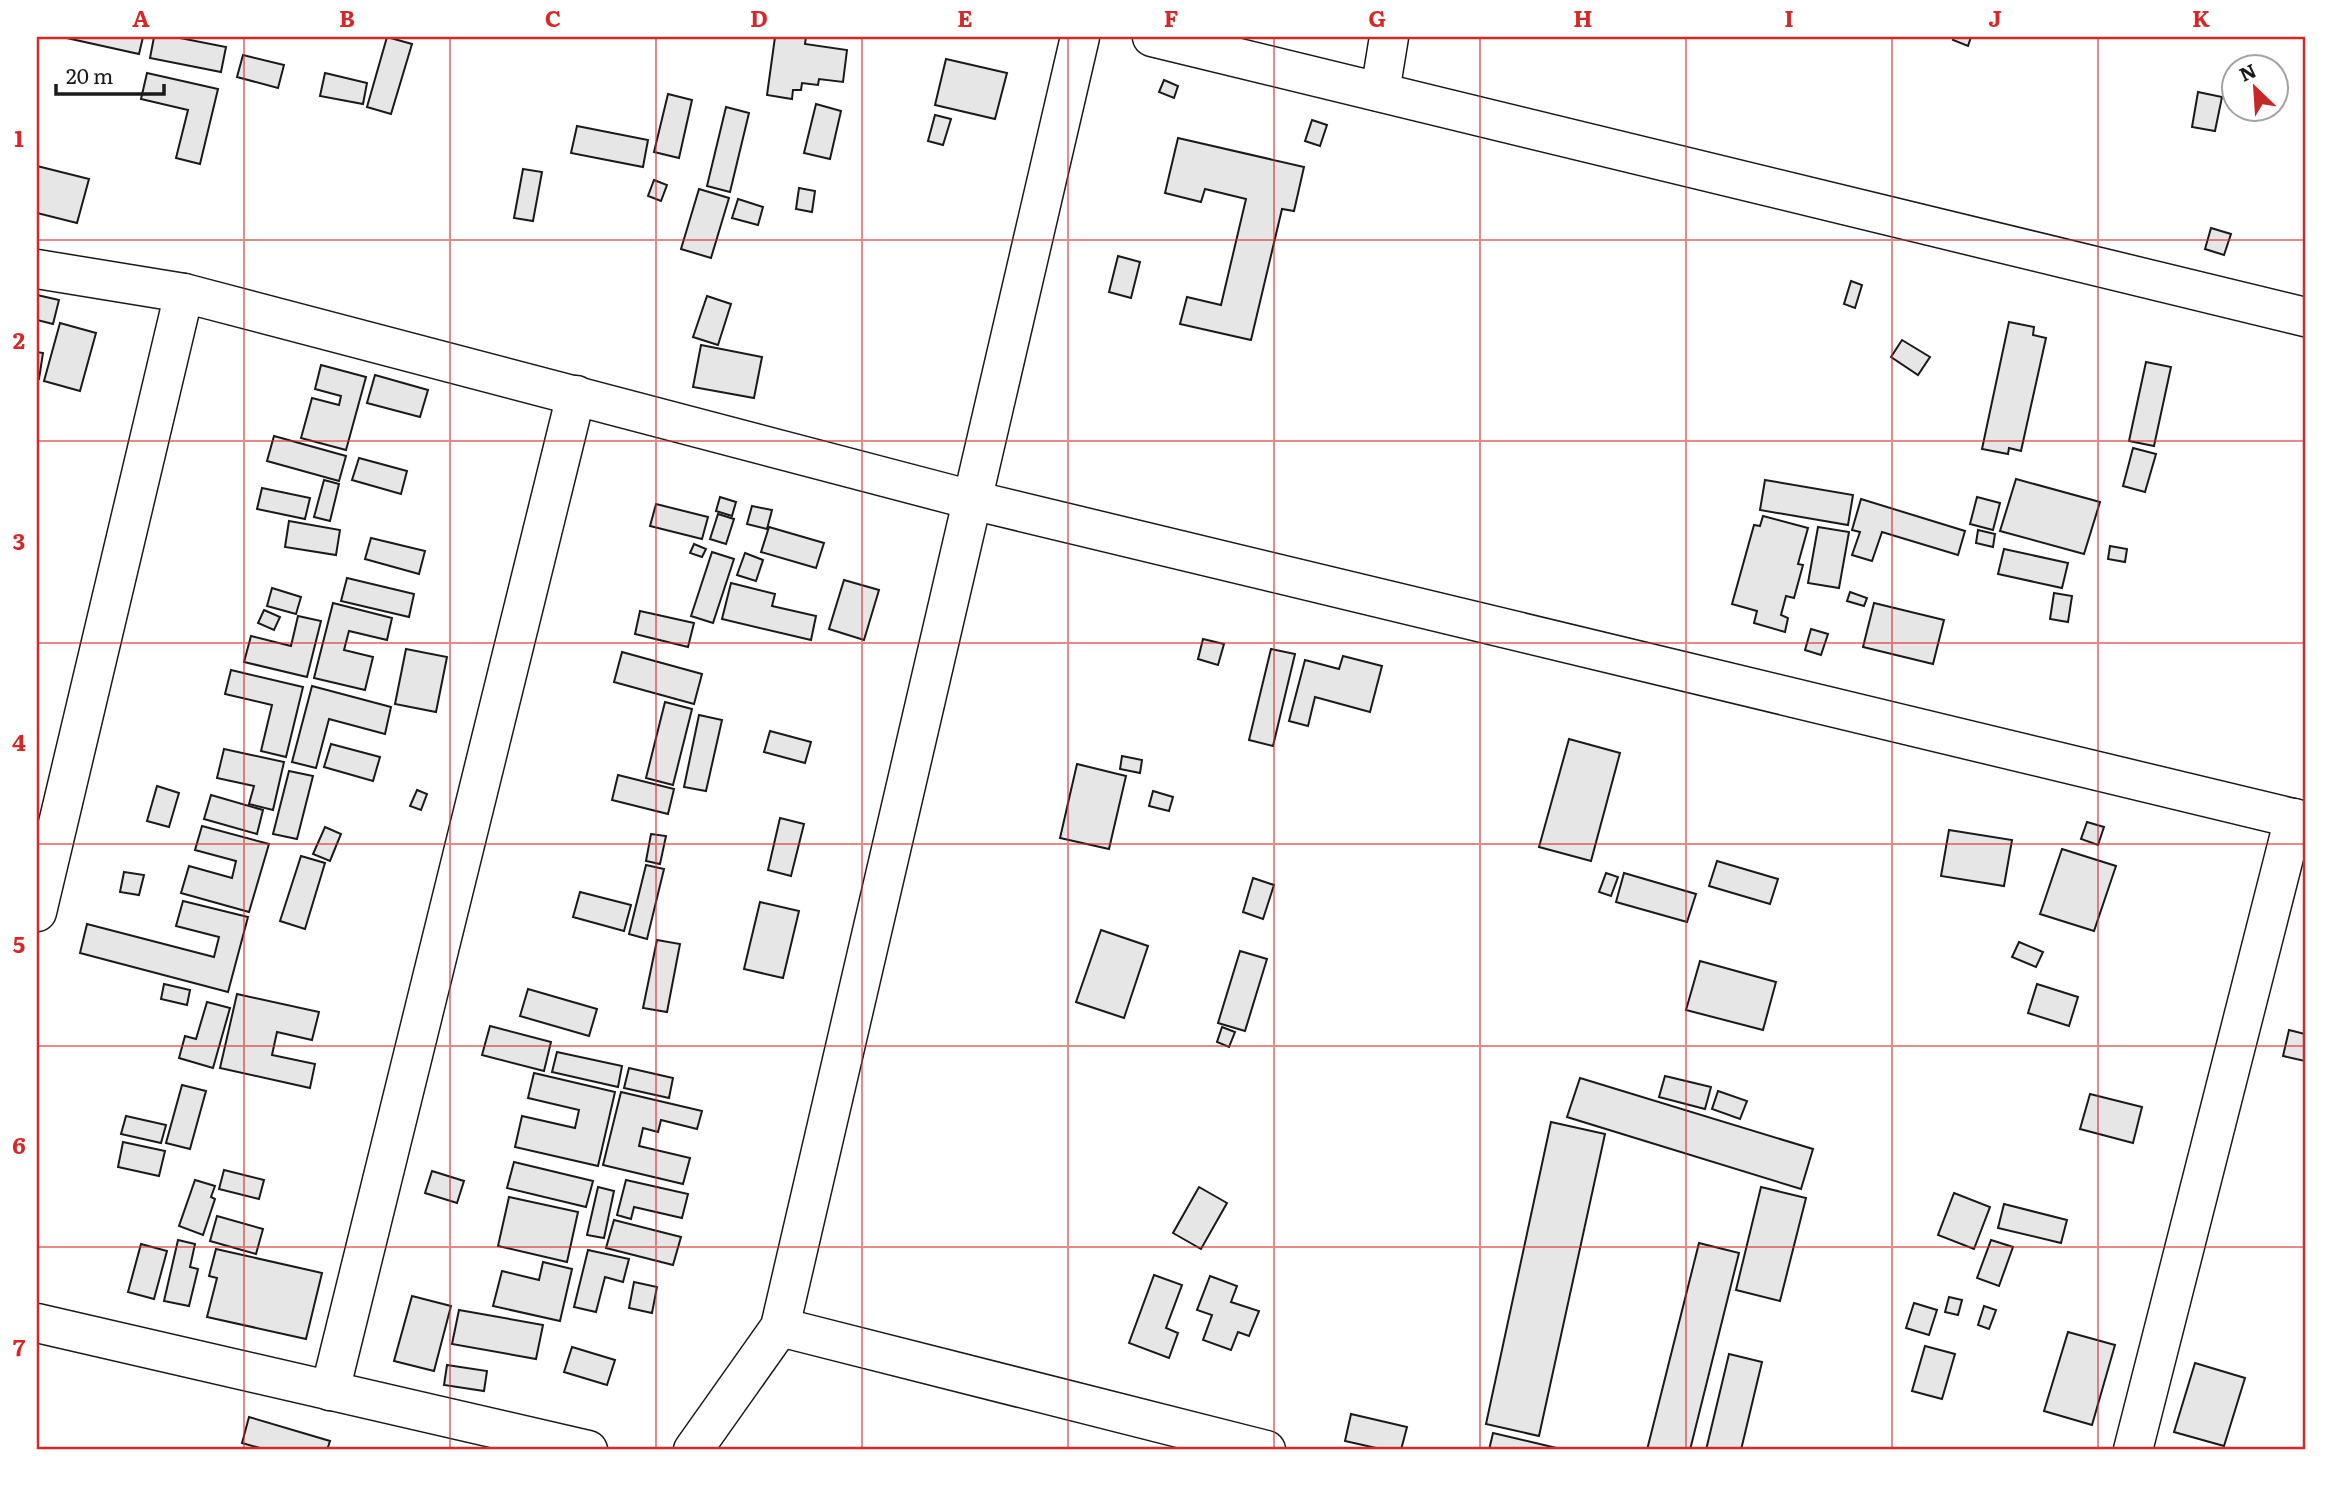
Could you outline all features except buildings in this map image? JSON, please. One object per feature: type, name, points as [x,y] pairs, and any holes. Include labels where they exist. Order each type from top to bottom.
[{"type":"street","points":[[693,1450],[780,1327],[1080,37]]},
{"type":"street","points":[[1152,37],[2305,317]]},
{"type":"street","points":[[1380,92],[1389,37]]},
{"type":"street","points":[[37,269],[184,293],[972,500],[2299,820],[2133,1450]]},
{"type":"street","points":[[37,912],[184,293]]},
{"type":"street","points":[[330,1391],[576,396]]},
{"type":"street","points":[[37,1324],[589,1450]]},
{"type":"street","points":[[780,1327],[1266,1450]]}]
